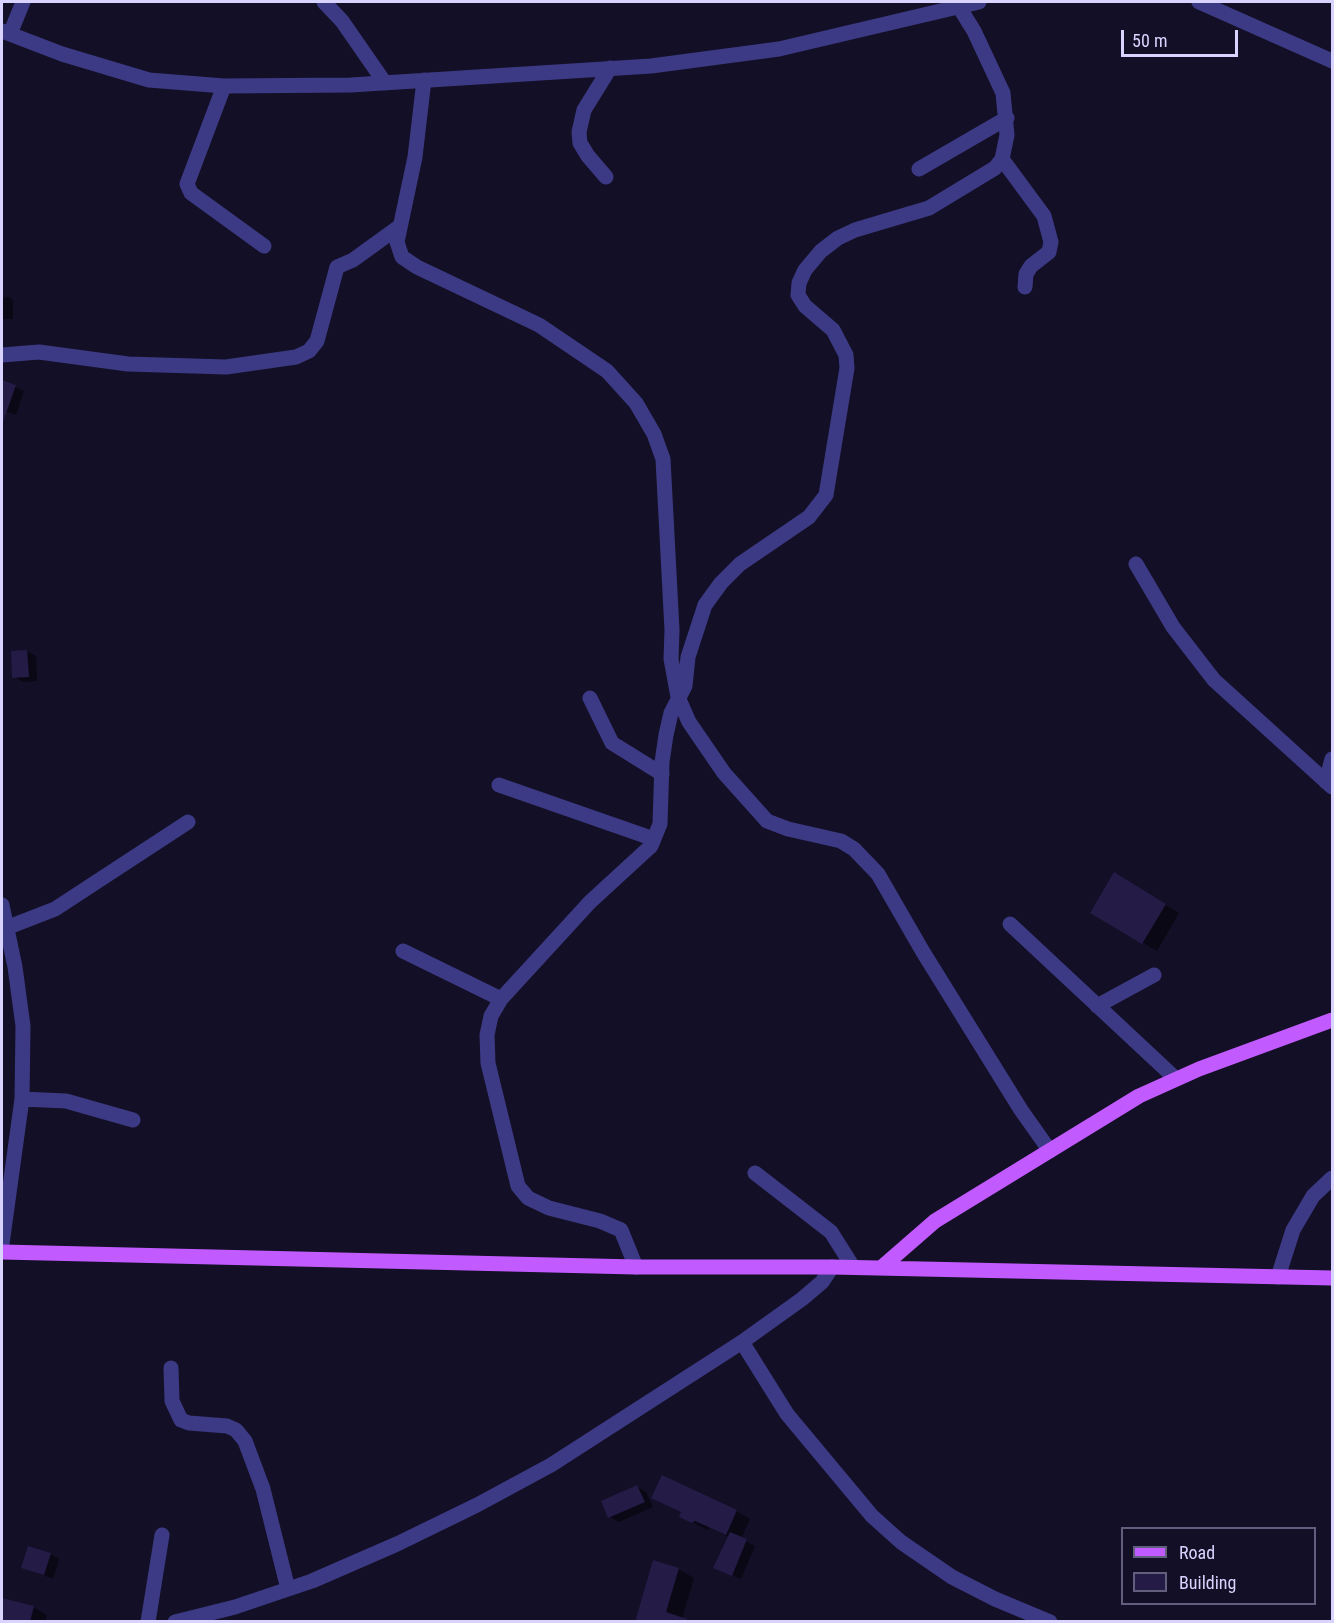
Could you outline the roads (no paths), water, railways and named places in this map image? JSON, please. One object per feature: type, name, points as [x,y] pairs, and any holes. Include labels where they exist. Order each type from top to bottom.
[{"type":"main road","points":[[881,1268],[935,1221],[1139,1096],[1176,1079],[1332,1020]]},
{"type":"main road","points":[[2,1252],[636,1268],[832,1267],[1332,1278]]},
{"type":"street","points":[[23,2],[6,33],[62,54],[149,80],[224,86],[385,83],[610,68],[779,49],[957,4],[979,2]]},
{"type":"street","points":[[324,2],[342,21],[385,83]]},
{"type":"street","points":[[1199,2],[1332,61]]},
{"type":"street","points":[[636,1268],[621,1230],[581,1215],[549,1208],[528,1197],[518,1186],[488,1063],[487,1035],[491,1016],[501,999],[590,902],[651,846],[660,824],[666,735],[678,697],[685,686],[694,634],[705,605],[715,591],[754,554],[809,517],[826,495],[847,368],[840,341],[833,330],[805,306],[798,295],[799,284],[805,270],[820,251],[838,238],[855,230],[929,208],[995,168],[1002,159],[1008,135],[1003,93],[995,71],[957,4]]},
{"type":"street","points":[[606,177],[584,150],[579,132],[584,110],[610,68]]},
{"type":"street","points":[[424,81],[415,157],[397,242],[402,256],[425,271],[539,325],[607,371],[636,403],[654,434],[663,459],[672,630],[671,659],[678,697],[689,722],[724,773],[767,821],[788,829],[841,841],[854,849],[878,874],[922,952],[1021,1110],[1050,1150]]},
{"type":"street","points":[[224,86],[187,184],[191,193],[264,246]]},
{"type":"street","points":[[919,169],[1006,118]]},
{"type":"street","points":[[1002,159],[1044,216],[1052,242],[1049,252],[1031,266],[1026,274],[1025,287]]},
{"type":"street","points":[[2,355],[39,352],[128,364],[226,367],[296,357],[309,351],[317,342],[337,267],[353,260],[400,226]]},
{"type":"street","points":[[1136,564],[1173,627],[1214,680],[1329,784]]},
{"type":"street","points":[[590,698],[612,743],[662,774]]},
{"type":"street","points":[[1329,784],[1332,759]]},
{"type":"street","points":[[499,785],[654,838]]},
{"type":"street","points":[[6,928],[55,909],[188,822]]},
{"type":"street","points":[[2,905],[15,967],[22,1026],[22,1099],[2,1244]]},
{"type":"street","points":[[1010,924],[1176,1079]]},
{"type":"street","points":[[403,951],[501,999]]},
{"type":"street","points":[[1097,1006],[1154,975]]},
{"type":"street","points":[[22,1099],[66,1101],[133,1120]]},
{"type":"street","points":[[755,1173],[831,1232],[853,1268]]},
{"type":"street","points":[[1278,1277],[1293,1230],[1313,1196],[1332,1178]]},
{"type":"street","points":[[175,1622],[235,1607],[288,1589],[396,1544],[551,1465],[742,1342],[802,1299],[822,1282],[832,1267]]},
{"type":"street","points":[[742,1342],[787,1414],[872,1516],[901,1542],[952,1577],[995,1599],[1050,1622]]},
{"type":"street","points":[[171,1368],[172,1401],[181,1419],[189,1424],[227,1426],[236,1430],[245,1442],[263,1489],[288,1589]]},
{"type":"street","points":[[148,1622],[162,1535]]}]
